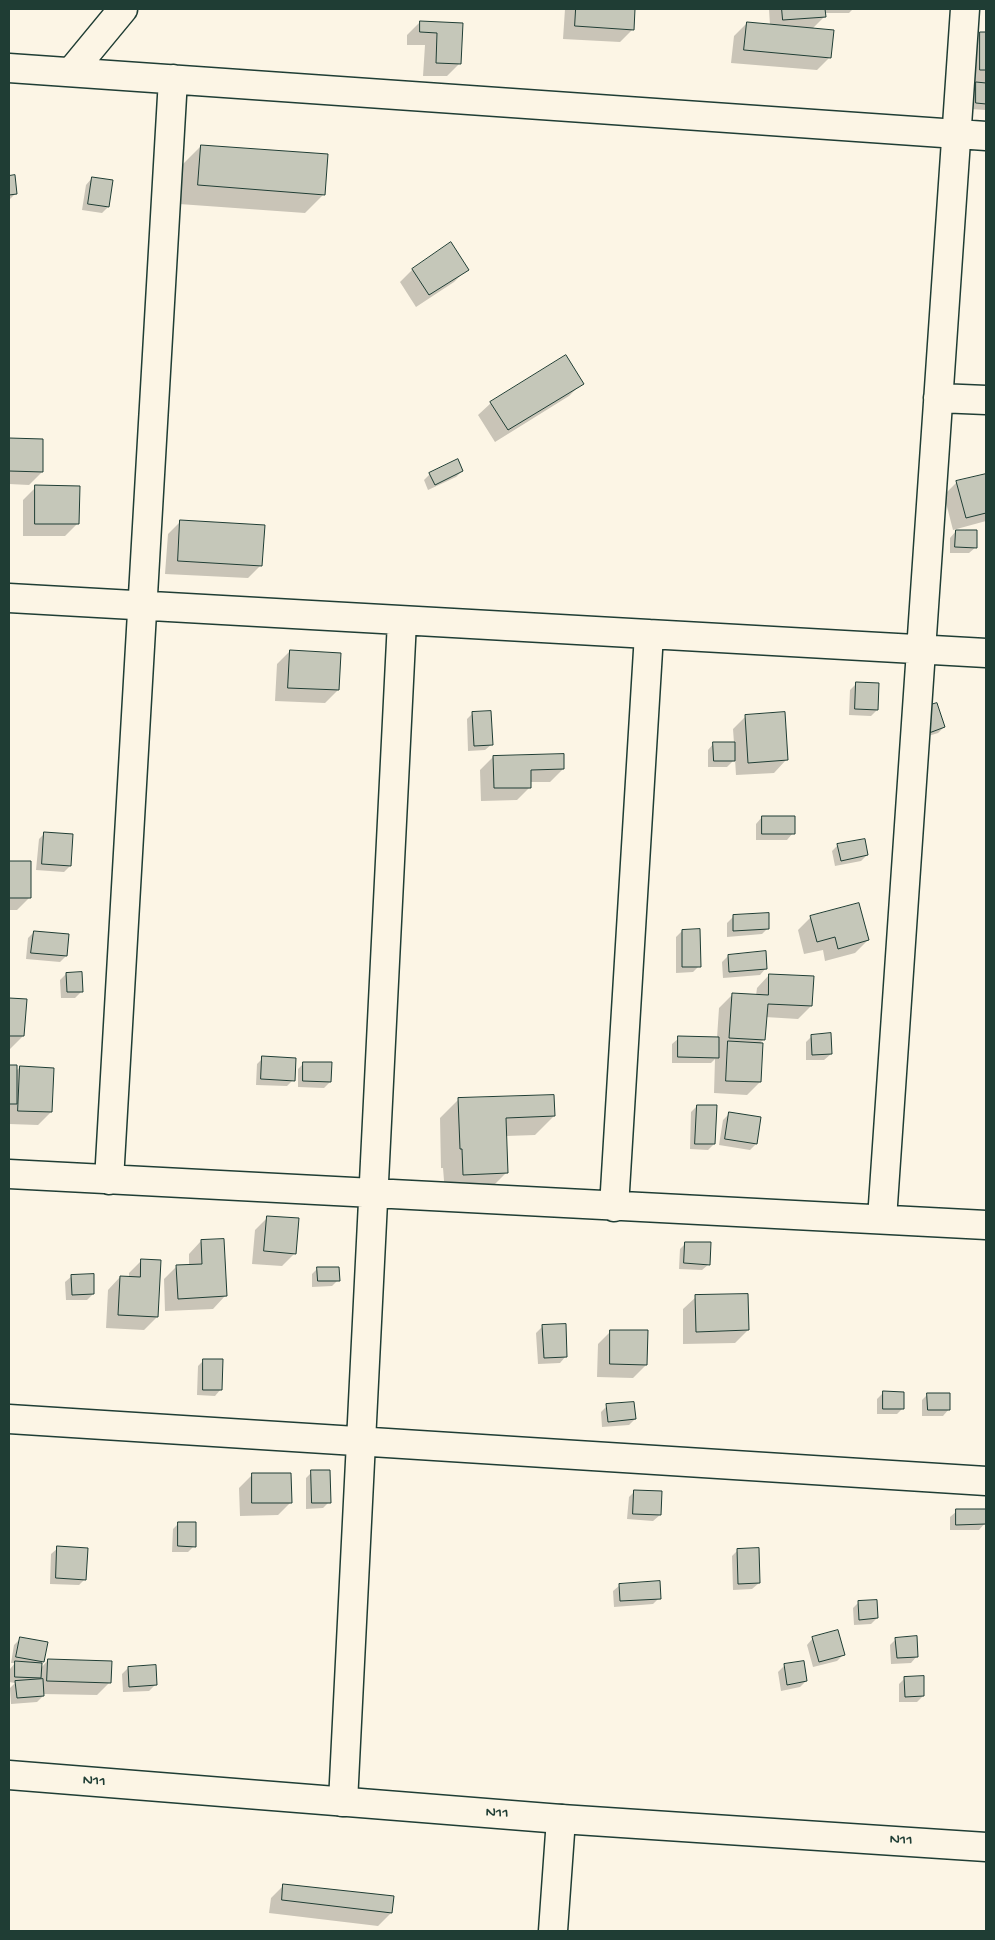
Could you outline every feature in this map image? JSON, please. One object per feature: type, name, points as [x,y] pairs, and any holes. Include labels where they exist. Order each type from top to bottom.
[{"type":"street","points":[[71,72],[123,9]]},
{"type":"street","points":[[882,1219],[965,9]]},
{"type":"street","points":[[9,68],[986,136]]},
{"type":"street","points":[[109,1180],[173,79]]},
{"type":"street","points":[[938,398],[986,400]]},
{"type":"street","points":[[9,598],[986,653]]},
{"type":"street","points":[[343,1802],[402,621]]},
{"type":"street","points":[[614,1207],[649,634]]},
{"type":"street","points":[[9,1174],[986,1225]]},
{"type":"street","points":[[9,1419],[986,1481]]},
{"type":"street","name":"N11","points":[[9,1775],[561,1819],[986,1847]]},
{"type":"street","points":[[552,1931],[561,1819]]},
{"type":"building","points":[[576,9],[635,9],[634,30],[575,26]]},
{"type":"building","points":[[782,9],[825,9],[826,17],[783,20]]},
{"type":"building","points":[[420,21],[463,23],[461,64],[436,63],[437,33],[420,32]]},
{"type":"building","points":[[747,22],[834,30],[831,58],[744,50]]},
{"type":"building","points":[[980,32],[986,32],[986,70],[980,70]]},
{"type":"building","points":[[976,82],[986,83],[986,104],[976,103]]},
{"type":"building","points":[[201,145],[328,154],[325,195],[198,185]]},
{"type":"building","points":[[15,175],[17,194],[9,195],[9,176]]},
{"type":"building","points":[[92,177],[113,180],[109,207],[88,204]]},
{"type":"building","points":[[451,242],[469,270],[429,295],[412,269]]},
{"type":"building","points":[[566,355],[584,384],[508,430],[490,402]]},
{"type":"building","points":[[9,438],[43,439],[43,472],[9,471]]},
{"type":"building","points":[[458,459],[463,471],[435,485],[429,473]]},
{"type":"building","points":[[986,474],[986,513],[966,518],[956,481]]},
{"type":"building","points":[[35,485],[80,486],[79,524],[35,524]]},
{"type":"building","points":[[180,520],[265,525],[262,566],[178,561]]},
{"type":"building","points":[[956,530],[977,530],[977,548],[955,547]]},
{"type":"building","points":[[290,650],[341,653],[339,690],[288,688]]},
{"type":"building","points":[[856,682],[879,683],[878,710],[855,709]]},
{"type":"building","points":[[937,703],[945,727],[929,733],[920,708]]},
{"type":"building","points":[[491,711],[493,745],[474,746],[472,712]]},
{"type":"building","points":[[785,712],[788,760],[748,763],[745,715]]},
{"type":"building","points":[[713,742],[735,742],[735,761],[714,761]]},
{"type":"building","points":[[564,754],[564,769],[531,770],[531,788],[494,788],[493,756]]},
{"type":"building","points":[[762,816],[795,816],[795,834],[762,834]]},
{"type":"building","points":[[44,832],[73,834],[71,866],[42,864]]},
{"type":"building","points":[[865,839],[868,855],[841,861],[837,844]]},
{"type":"building","points":[[9,861],[31,861],[31,898],[9,898]]},
{"type":"building","points":[[859,903],[869,940],[838,949],[835,937],[817,942],[810,916]]},
{"type":"building","points":[[769,913],[769,929],[733,931],[733,915]]},
{"type":"building","points":[[700,929],[701,967],[682,967],[682,930]]},
{"type":"building","points":[[34,931],[69,934],[67,956],[31,953]]},
{"type":"building","points":[[766,951],[767,969],[729,972],[728,955]]},
{"type":"building","points":[[82,972],[83,992],[67,992],[66,973]]},
{"type":"building","points":[[769,974],[814,976],[812,1006],[768,1004],[765,1040],[729,1038],[732,993],[768,995]]},
{"type":"building","points":[[9,998],[27,999],[24,1036],[9,1036]]},
{"type":"building","points":[[831,1033],[832,1054],[812,1055],[811,1035]]},
{"type":"building","points":[[678,1036],[719,1037],[719,1058],[678,1057]]},
{"type":"building","points":[[728,1041],[763,1043],[761,1082],[726,1081]]},
{"type":"building","points":[[262,1056],[296,1058],[295,1081],[261,1079]]},
{"type":"building","points":[[303,1062],[332,1062],[331,1082],[303,1081]]},
{"type":"building","points":[[9,1065],[17,1065],[17,1104],[9,1104]]},
{"type":"building","points":[[20,1066],[54,1068],[52,1112],[18,1111]]},
{"type":"building","points":[[554,1095],[555,1116],[506,1118],[508,1173],[463,1175],[458,1098]]},
{"type":"building","points":[[697,1105],[717,1105],[715,1144],[695,1144]]},
{"type":"building","points":[[729,1112],[761,1117],[757,1144],[725,1139]]},
{"type":"building","points":[[267,1216],[299,1218],[296,1254],[264,1251]]},
{"type":"building","points":[[224,1239],[227,1296],[178,1299],[176,1265],[202,1264],[201,1240]]},
{"type":"building","points":[[685,1242],[711,1242],[710,1265],[684,1263]]},
{"type":"building","points":[[141,1259],[161,1260],[158,1317],[118,1315],[120,1276],[140,1277]]},
{"type":"building","points":[[317,1267],[339,1267],[340,1281],[318,1281]]},
{"type":"building","points":[[94,1274],[94,1294],[72,1295],[71,1275]]},
{"type":"building","points":[[748,1294],[749,1330],[696,1332],[695,1295]]},
{"type":"building","points":[[566,1324],[567,1357],[544,1358],[542,1325]]},
{"type":"building","points":[[610,1330],[648,1330],[647,1365],[610,1364]]},
{"type":"building","points":[[203,1359],[223,1359],[222,1390],[203,1390]]},
{"type":"building","points":[[883,1391],[904,1392],[904,1409],[883,1409]]},
{"type":"building","points":[[927,1393],[950,1393],[950,1410],[928,1410]]},
{"type":"building","points":[[634,1402],[636,1419],[608,1422],[606,1404]]},
{"type":"building","points":[[311,1470],[330,1470],[331,1503],[312,1503]]},
{"type":"building","points":[[252,1473],[291,1473],[292,1503],[252,1503]]},
{"type":"building","points":[[634,1490],[662,1491],[661,1515],[633,1514]]},
{"type":"building","points":[[956,1509],[986,1509],[986,1524],[956,1525]]},
{"type":"building","points":[[178,1522],[196,1522],[196,1547],[178,1546]]},
{"type":"building","points":[[57,1546],[88,1548],[86,1580],[56,1578]]},
{"type":"building","points":[[759,1548],[760,1583],[738,1584],[737,1549]]},
{"type":"building","points":[[660,1581],[661,1599],[620,1601],[619,1584]]},
{"type":"building","points":[[877,1600],[878,1618],[859,1620],[858,1601]]},
{"type":"building","points":[[838,1630],[845,1655],[819,1662],[812,1637]]},
{"type":"building","points":[[917,1636],[918,1657],[897,1658],[895,1638]]},
{"type":"building","points":[[20,1637],[48,1642],[44,1662],[16,1657]]},
{"type":"building","points":[[48,1659],[112,1661],[111,1683],[47,1681]]},
{"type":"building","points":[[15,1661],[42,1663],[41,1678],[15,1677]]},
{"type":"building","points":[[804,1661],[807,1681],[787,1685],[784,1664]]},
{"type":"building","points":[[156,1665],[157,1685],[129,1687],[128,1667]]},
{"type":"building","points":[[924,1676],[924,1696],[905,1697],[904,1677]]},
{"type":"building","points":[[43,1679],[44,1696],[17,1698],[15,1681]]},
{"type":"building","points":[[283,1884],[394,1896],[392,1913],[282,1900]]}]
